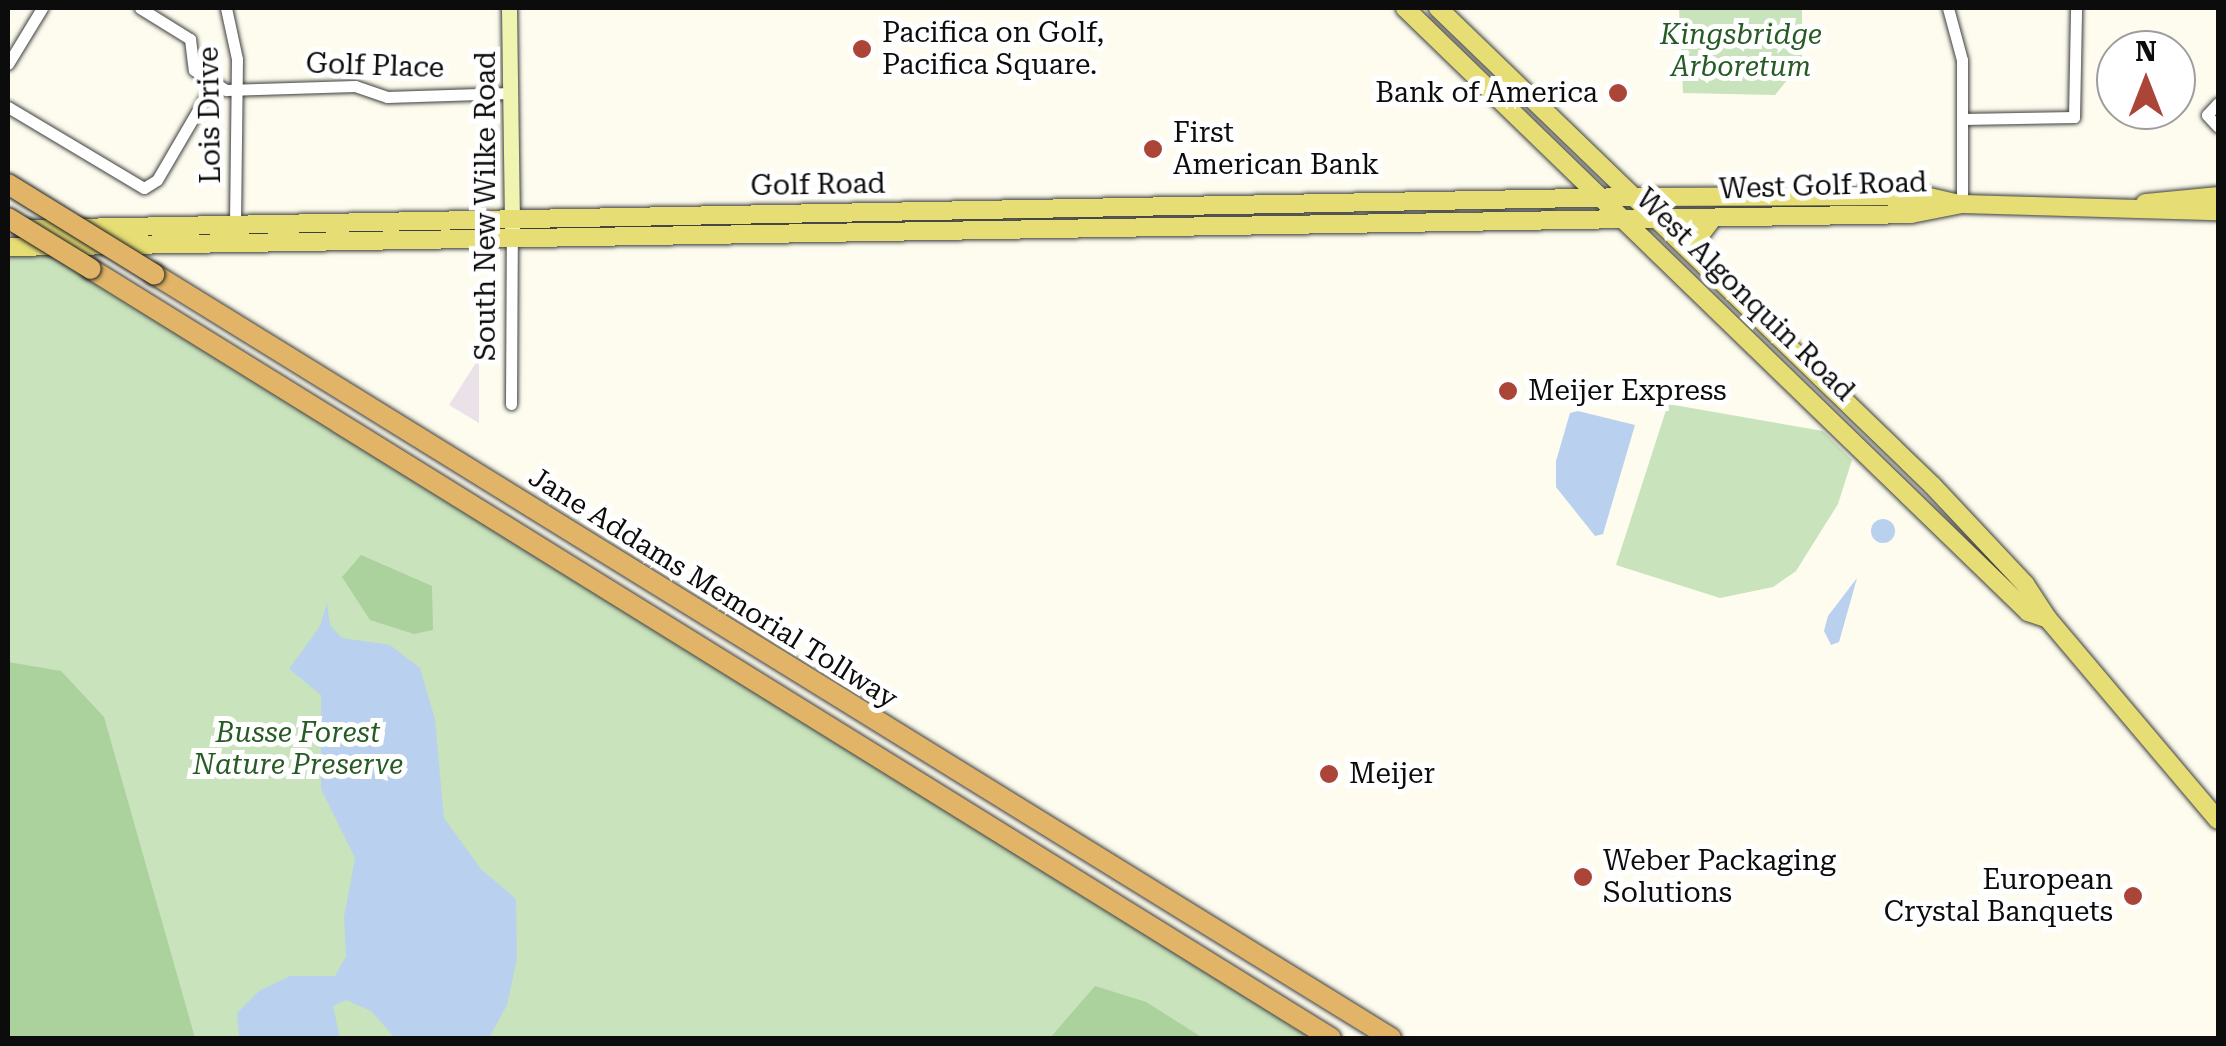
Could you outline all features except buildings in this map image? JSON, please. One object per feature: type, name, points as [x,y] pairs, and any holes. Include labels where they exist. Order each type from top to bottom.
[{"type":"highway","name":"Jane Addams Memorial Tollway","points":[[8,184],[1391,1038]]},
{"type":"highway","name":"Jane Addams Memorial Tollway","points":[[8,218],[1332,1038]]},
{"type":"main road","name":"South New Wilke Road","points":[[510,8],[512,226]]},
{"type":"main road","name":"West Algonquin Road","points":[[1405,8],[1627,218],[2028,612],[2048,619]]},
{"type":"main road","name":"West Algonquin Road","points":[[1438,8],[1711,278],[1936,489],[2026,584],[2048,619],[2218,820]]},
{"type":"main road","name":"West Golf Road","points":[[1630,197],[1925,196],[1962,204]]},
{"type":"main road","name":"West Golf Road","points":[[2138,205],[2218,196]]},
{"type":"main road","name":"Golf Road","points":[[8,246],[512,226],[1630,197]]},
{"type":"main road","name":"West Golf Road","points":[[1627,218],[1911,214],[1962,204],[2138,205],[2218,211]]},
{"type":"main road","name":"Golf Road","points":[[8,229],[235,224],[512,226],[1627,218]]},
{"type":"main road","points":[[1711,278],[1697,239],[1713,218]]},
{"type":"street","points":[[8,64],[42,8]]},
{"type":"street","points":[[8,107],[144,188],[157,180],[212,86],[194,70],[190,39],[140,8]]},
{"type":"street","name":"Lois Drive","points":[[226,8],[237,90],[235,224]]},
{"type":"street","points":[[1948,8],[1962,60],[1962,204]]},
{"type":"street","points":[[1963,119],[2074,117],[2076,8]]},
{"type":"street","name":"Golf Place","points":[[212,86],[237,90],[355,86],[386,96],[510,94]]},
{"type":"street","points":[[2218,103],[2207,115],[2218,127]]},
{"type":"street","name":"South New Wilke Road","points":[[511,404],[512,226]]},
{"type":"shaded area","points":[[479,358],[479,423],[449,405]]},
{"type":"green space","name":"Kingsbridge Arboretum","points":[[1679,8],[1802,8],[1802,62],[1775,95],[1683,93]]},
{"type":"green space","name":"Busse Forest Nature Preserve","points":[[51,246],[1331,1038],[8,1038],[8,247]]},
{"type":"green space","points":[[1668,404],[1823,431],[1852,460],[1838,504],[1796,571],[1773,587],[1720,598],[1616,565]]},
{"type":"green space","points":[[361,555],[432,586],[433,630],[414,634],[370,620],[342,577]]},
{"type":"green space","points":[[8,662],[61,671],[104,717],[195,1038],[8,1038]]},
{"type":"green space","points":[[1095,986],[1146,1002],[1203,1038],[1050,1038]]},
{"type":"water","points":[[1578,411],[1635,425],[1603,534],[1595,536],[1556,487],[1556,461],[1570,413]]},
{"type":"water","points":[[1883,519],[1892,522],[1892,540],[1883,543],[1874,540],[1871,531],[1874,522]]},
{"type":"water","points":[[1857,578],[1839,642],[1831,645],[1824,631],[1828,616]]},
{"type":"water","points":[[327,603],[330,625],[342,638],[390,645],[420,668],[435,719],[444,818],[481,869],[516,899],[517,959],[507,1005],[489,1038],[395,1038],[371,1011],[346,1000],[333,1006],[340,1038],[239,1036],[237,1013],[259,991],[290,976],[335,976],[346,956],[344,917],[355,858],[321,789],[321,695],[289,669],[320,626]]},
{"type":"place","name":"Pacifica on Golf, Pacifica Square.","points":[[862,49]]},
{"type":"place","name":"Bank of America","points":[[1618,93]]},
{"type":"place","name":"First American Bank","points":[[1153,149]]},
{"type":"place","name":"Meijer Express","points":[[1508,391]]},
{"type":"place","name":"Meijer","points":[[1329,774]]},
{"type":"place","name":"Weber Packaging Solutions","points":[[1583,877]]},
{"type":"place","name":"European Crystal Banquets","points":[[2133,896]]}]
